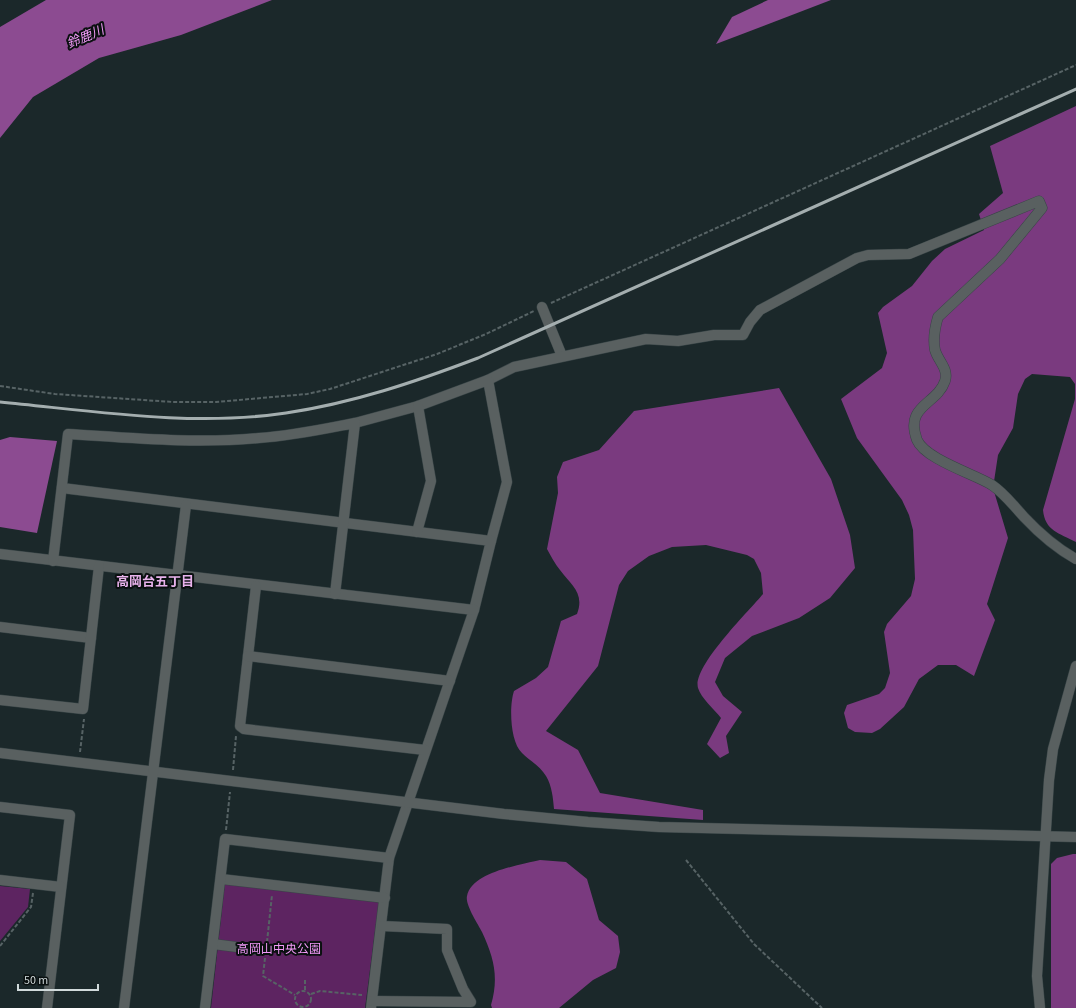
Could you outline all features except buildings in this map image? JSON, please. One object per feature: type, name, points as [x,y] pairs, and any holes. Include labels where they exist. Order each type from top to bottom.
[{"type":"street","points":[[53,561],[68,434],[147,440],[222,440],[259,438],[355,423],[418,406],[488,380],[514,367],[553,360],[562,356],[646,339],[678,341],[714,335],[743,335],[750,322],[760,310],[857,258],[868,254],[909,254],[1039,201],[1042,208],[1000,259],[938,317],[935,349],[945,372],[946,379],[939,392],[920,408],[916,416],[916,432],[919,444],[932,455],[992,485],[1000,491],[1054,546],[1076,559]]},
{"type":"street","points":[[542,307],[562,356]]},
{"type":"street","points":[[382,926],[447,929],[447,950],[463,989],[471,1002],[369,1002],[382,926],[389,858],[474,610],[507,482],[488,380]]},
{"type":"street","points":[[417,532],[431,481],[418,406]]},
{"type":"street","points":[[335,594],[355,423]]},
{"type":"street","points":[[62,488],[186,505],[491,541]]},
{"type":"street","points":[[124,1008],[179,576],[186,505]]},
{"type":"street","points":[[0,554],[256,586],[474,610]]},
{"type":"street","points":[[0,700],[83,710],[99,566]]},
{"type":"street","points":[[256,586],[240,726],[244,729],[426,750]]},
{"type":"street","points":[[0,627],[91,638]]},
{"type":"street","points":[[248,656],[450,681]]},
{"type":"street","points":[[1040,1008],[1037,976],[1045,836],[1053,748],[1076,666]]},
{"type":"street","points":[[0,753],[550,818],[659,827],[1076,837]]},
{"type":"street","points":[[0,807],[70,815],[47,1008]]},
{"type":"street","points":[[205,1008],[225,839],[389,858]]},
{"type":"street","points":[[221,879],[385,898]]},
{"type":"street","points":[[0,880],[61,887]]},
{"type":"street","points":[[213,944],[264,950]]},
{"type":"path","points":[[0,386],[55,394],[173,402],[216,402],[307,394],[330,389],[437,354],[486,334],[542,307],[1076,65]]},
{"type":"path","points":[[80,752],[84,715],[83,710]]},
{"type":"path","points":[[232,770],[236,733],[240,726]]},
{"type":"path","points":[[225,839],[230,792]]},
{"type":"path","points":[[686,860],[754,944],[822,1008]]},
{"type":"path","points":[[0,946],[31,908],[34,884]]},
{"type":"path","points":[[273,885],[264,950],[263,976],[295,994]]},
{"type":"path","points":[[304,990],[305,980]]},
{"type":"path","points":[[295,994],[304,990],[310,994]]},
{"type":"path","points":[[310,994],[320,991],[369,1002]]},
{"type":"path","points":[[295,994],[296,1003],[302,1007],[310,1004],[310,994]]},
{"type":"green space","name":"高岡山中央公園","points":[[225,882],[379,901],[365,1008],[211,1008]]},
{"type":"green space","points":[[0,886],[30,889],[28,907],[0,941]]},
{"type":"shaded area","points":[[1076,106],[1076,542],[1050,527],[1044,517],[1043,510],[1075,399],[1075,384],[1070,377],[1032,374],[1025,379],[1018,394],[1013,428],[998,455],[993,488],[1008,538],[987,604],[995,620],[974,676],[956,665],[938,665],[919,679],[904,707],[880,729],[872,733],[855,732],[848,728],[844,713],[847,705],[879,694],[885,688],[890,673],[884,632],[887,624],[911,596],[915,579],[913,530],[909,515],[902,500],[857,438],[841,399],[882,368],[887,353],[878,313],[883,307],[912,286],[932,261],[945,249],[984,230],[979,214],[1003,193],[990,146]]},
{"type":"shaded area","points":[[779,388],[831,479],[850,535],[855,568],[830,598],[799,618],[752,636],[725,658],[715,682],[723,696],[742,712],[726,736],[729,753],[720,758],[707,744],[721,718],[700,692],[698,688],[698,679],[712,654],[763,594],[761,573],[754,559],[747,555],[706,545],[672,547],[649,556],[628,571],[619,585],[598,666],[546,731],[578,750],[600,793],[703,810],[703,820],[554,809],[553,796],[546,776],[541,769],[522,753],[515,741],[511,705],[514,691],[536,678],[548,667],[561,621],[577,614],[579,607],[579,600],[576,590],[558,568],[547,549],[558,493],[557,477],[563,462],[599,450],[634,411]]},
{"type":"shaded area","points":[[1076,854],[1076,1008],[1051,1008],[1051,864],[1057,858]]},
{"type":"shaded area","points":[[540,860],[566,862],[587,879],[599,920],[618,936],[620,952],[616,968],[593,980],[559,1008],[492,1008],[491,1005],[495,985],[495,976],[490,950],[470,909],[467,896],[471,888],[487,875],[509,867]]},
{"type":"water","name":"鈴鹿川","points":[[46,0],[272,0],[181,35],[99,58],[33,97],[0,138],[0,27]]},
{"type":"water","points":[[768,0],[831,0],[716,44],[732,17]]},
{"type":"water","points":[[10,437],[57,441],[37,533],[0,527],[0,440]]},
{"type":"railway","points":[[0,402],[143,416],[215,418],[251,417],[286,413],[360,398],[478,358],[1076,89]]},
{"type":"district","name":"高岡台五丁目","points":[[155,581]]}]
